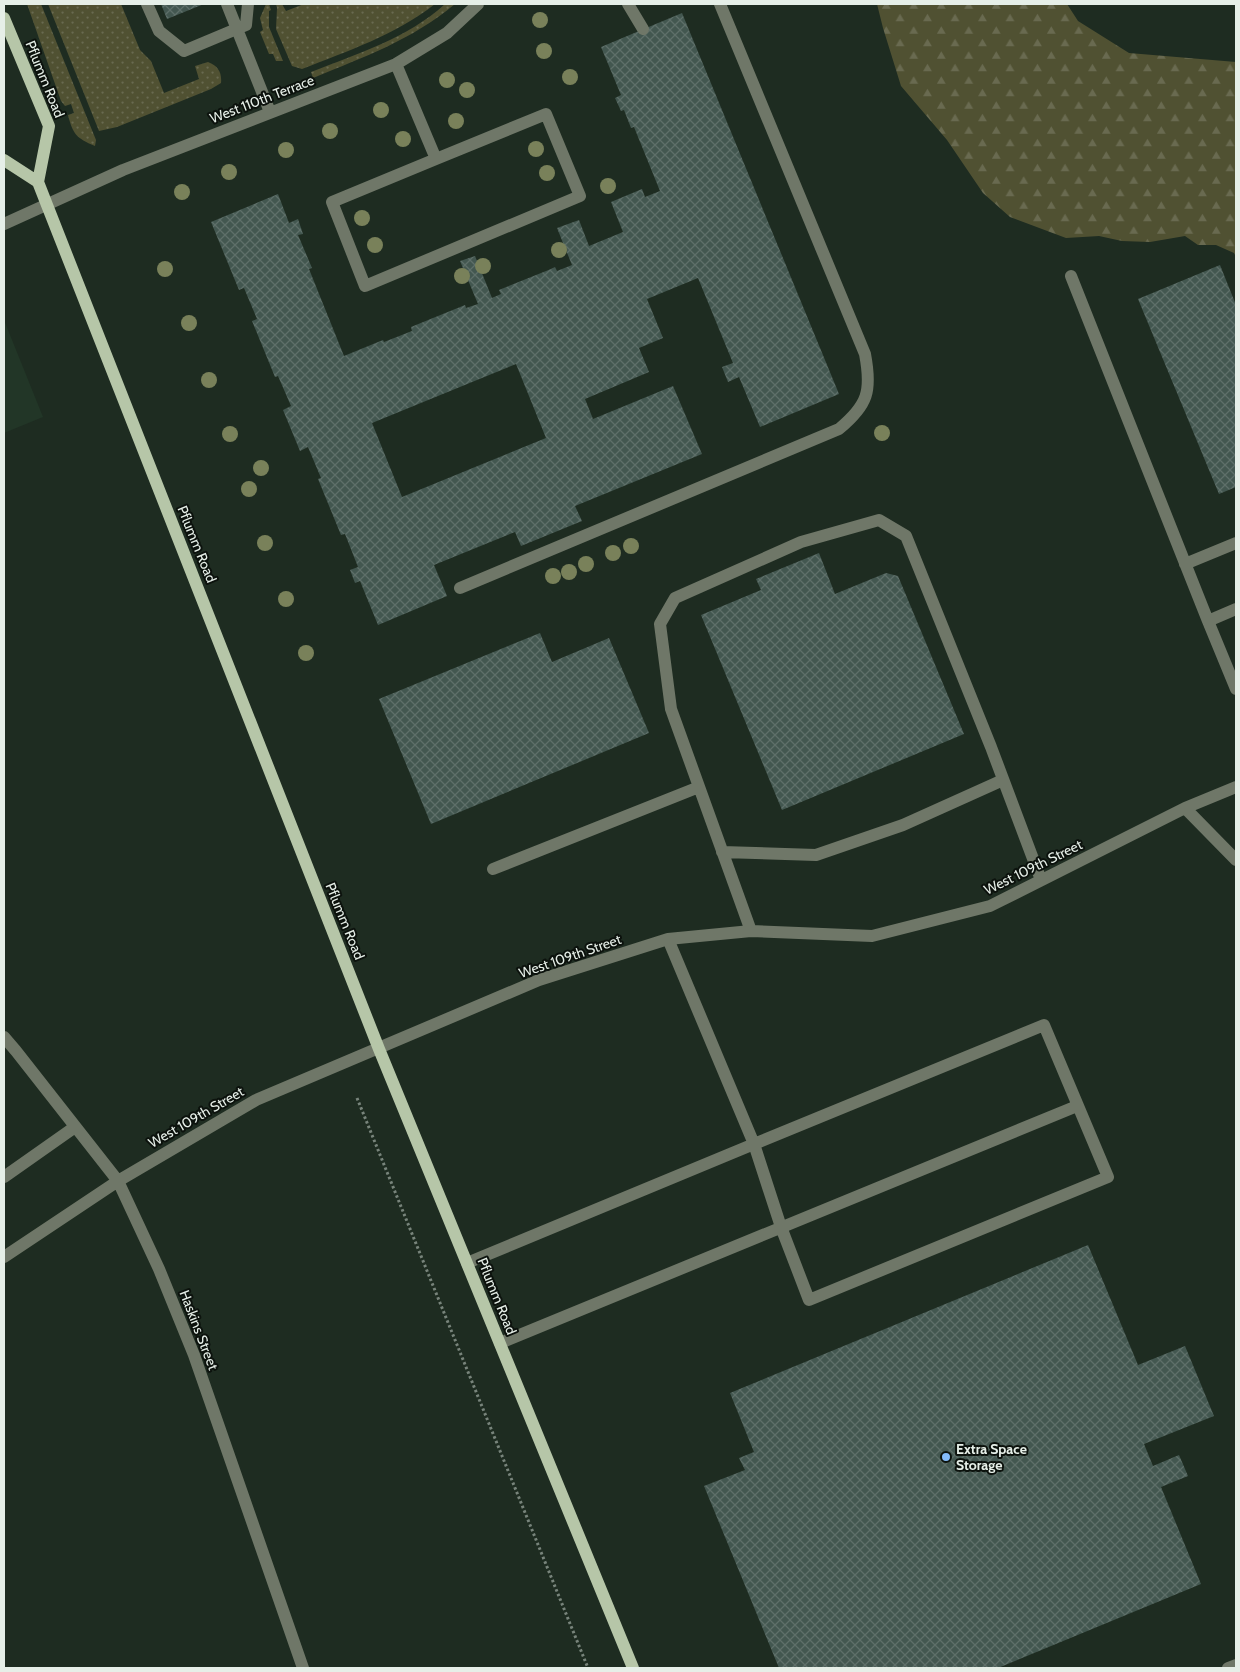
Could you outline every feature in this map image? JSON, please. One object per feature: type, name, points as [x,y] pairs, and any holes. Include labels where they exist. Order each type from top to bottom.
[{"type":"main road","name":"Pflumm Road","points":[[4,18],[49,126],[38,182],[379,1048],[633,1668]]},
{"type":"main road","points":[[4,160],[38,182]]},
{"type":"street","points":[[147,4],[159,32],[184,51],[246,25],[248,4]]},
{"type":"street","points":[[227,4],[270,112]]},
{"type":"street","name":"West 110th Terrace","points":[[4,224],[123,170],[396,64],[447,33],[478,4]]},
{"type":"street","points":[[628,4],[643,29]]},
{"type":"street","points":[[460,588],[840,429],[854,416],[865,400],[868,370],[865,354],[720,4]]},
{"type":"street","points":[[396,64],[436,159]]},
{"type":"street","points":[[546,114],[580,196],[365,286],[332,202],[436,159],[546,114]]},
{"type":"street","points":[[1070,276],[1236,689]]},
{"type":"street","points":[[751,931],[671,709],[660,624],[675,598],[801,542],[879,520],[906,536],[1041,880]]},
{"type":"street","points":[[1185,564],[1236,543]]},
{"type":"street","points":[[1208,621],[1236,609]]},
{"type":"street","points":[[722,852],[816,855],[903,825],[1003,780]]},
{"type":"street","points":[[493,869],[699,787]]},
{"type":"street","name":"West 109th Street","points":[[4,1257],[118,1181],[256,1100],[539,980],[668,939],[751,931],[872,936],[990,906],[1185,808],[1236,787]]},
{"type":"street","points":[[1185,808],[1236,860]]},
{"type":"street","points":[[467,1263],[754,1144],[1044,1025],[1108,1177],[809,1300],[781,1227],[754,1144],[668,939]]},
{"type":"street","name":"Haskins Street","points":[[4,1037],[118,1181],[159,1269],[194,1355],[303,1668]]},
{"type":"street","points":[[500,1343],[1077,1106]]},
{"type":"street","points":[[4,1177],[76,1127]]},
{"type":"street","points":[[1228,1668],[1236,1665]]},
{"type":"path","points":[[356,1098],[588,1668]]},
{"type":"shaded area","points":[[4,320],[43,417],[4,433]]},
{"type":"green space","points":[[27,4],[41,4],[96,140],[95,146],[79,138],[72,127],[68,115],[74,113],[71,104],[65,106],[61,101]]},
{"type":"green space","points":[[48,4],[121,4],[140,50],[151,61],[164,93],[199,79],[195,66],[208,62],[219,70],[221,83],[211,89],[117,127],[99,131]]},
{"type":"green space","points":[[266,4],[269,4],[271,10],[269,11],[269,27],[283,61],[276,61],[273,54],[269,54],[260,32],[263,30],[260,18]]},
{"type":"green space","points":[[276,4],[282,4],[286,11],[304,4],[435,4],[404,25],[354,49],[302,69],[292,66],[276,29]]},
{"type":"green space","points":[[445,4],[455,4],[421,28],[387,47],[313,78],[311,72],[364,52],[398,36],[431,16]]},
{"type":"green space","points":[[877,4],[1067,4],[1078,21],[1129,53],[1236,62],[1236,257],[1234,253],[1216,245],[1198,245],[1185,236],[1150,242],[1122,241],[1099,236],[1066,238],[1010,217],[983,193],[947,140],[901,86]]},
{"type":"building","points":[[161,4],[204,4],[167,19]]},
{"type":"building","points":[[682,13],[839,394],[760,427],[739,377],[728,382],[722,367],[733,363],[698,278],[647,299],[663,338],[639,348],[649,372],[585,399],[593,419],[673,386],[702,454],[575,506],[582,521],[521,546],[515,532],[434,565],[447,596],[378,625],[360,581],[355,583],[350,570],[358,567],[345,534],[341,535],[318,479],[321,478],[308,447],[300,451],[283,410],[291,406],[278,376],[275,377],[252,321],[257,319],[244,288],[239,290],[211,222],[278,194],[289,223],[298,219],[303,234],[298,235],[312,268],[309,269],[344,356],[383,340],[384,342],[412,331],[411,327],[465,305],[466,308],[478,304],[460,261],[475,256],[492,298],[501,294],[499,290],[555,267],[557,271],[572,265],[557,228],[579,220],[589,246],[623,232],[611,202],[642,189],[645,197],[660,191],[634,127],[631,128],[624,110],[621,111],[615,98],[621,95],[601,47]],"holes":[[[516,364],[546,438],[402,497],[372,423]]]},
{"type":"building","points":[[1220,265],[1236,305],[1236,487],[1219,494],[1138,299]]},
{"type":"building","points":[[819,553],[835,594],[886,573],[898,576],[964,734],[782,810],[701,615],[761,590],[756,579]]},
{"type":"building","points":[[540,633],[552,662],[609,638],[649,733],[431,824],[379,699]]},
{"type":"building","name":"Extra Space Storage","points":[[1088,1245],[1138,1365],[1185,1346],[1214,1416],[1144,1444],[1153,1466],[1179,1455],[1188,1476],[1161,1487],[1201,1584],[998,1668],[779,1668],[704,1486],[745,1470],[739,1458],[754,1452],[730,1393]]},
{"type":"place","name":"Extra Space Storage","points":[[946,1457]]}]
